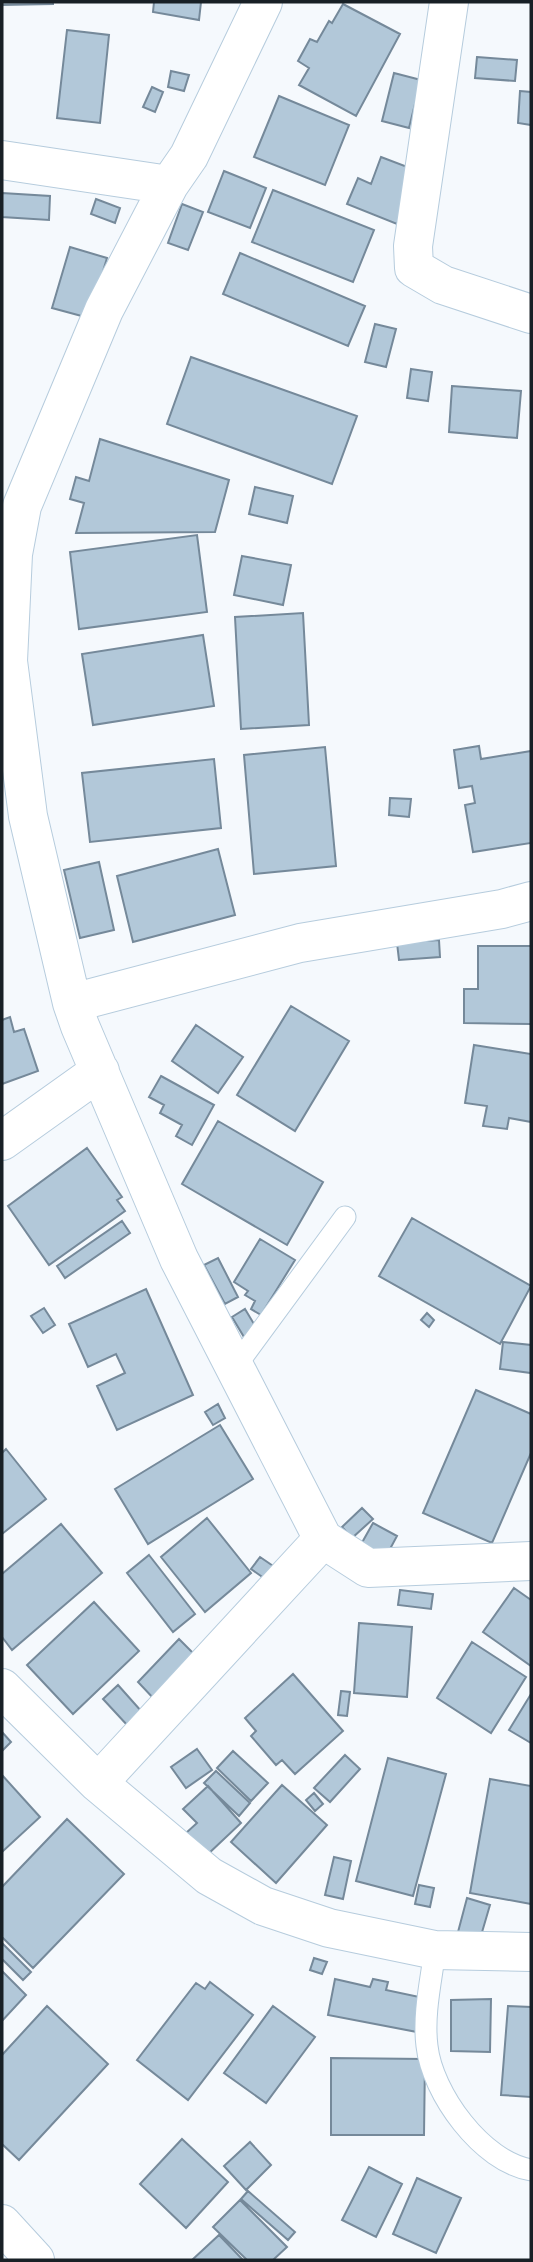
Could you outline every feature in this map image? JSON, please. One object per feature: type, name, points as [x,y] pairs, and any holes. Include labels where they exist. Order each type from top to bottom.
[{"type":"street","points":[[263,2],[189,156],[169,185],[104,310],[22,506],[13,554],[6,640],[28,816],[72,1003],[179,1259],[323,1539],[368,1569],[531,1561]]},
{"type":"street","points":[[449,2],[413,246],[414,268],[443,285],[531,314]]},
{"type":"street","points":[[2,160],[169,185]]},
{"type":"street","points":[[72,1003],[300,943],[502,909],[531,901]]},
{"type":"street","points":[[2,1141],[100,1071]]},
{"type":"street","points":[[98,1783],[323,1539]]},
{"type":"street","points":[[2,1688],[98,1783],[209,1876],[263,1906],[328,1928],[435,1950],[531,1952]]},
{"type":"street","points":[[2,2224],[35,2260]]},
{"type":"lane","points":[[235,1367],[345,1217]]},
{"type":"lane","points":[[435,1950],[426,2030],[431,2068],[439,2080],[440,2093],[471,2133],[501,2159],[531,2171]]},
{"type":"building","points":[[2,2],[53,2],[53,4],[2,5]]},
{"type":"building","points":[[154,2],[201,2],[199,20],[153,12]]},
{"type":"building","points":[[343,4],[400,34],[356,116],[299,85],[309,68],[298,61],[310,39],[317,42]]},
{"type":"building","points":[[67,30],[109,35],[100,123],[57,118]]},
{"type":"building","points":[[477,57],[517,60],[515,81],[475,78]]},
{"type":"building","points":[[171,71],[189,75],[184,91],[168,87]]},
{"type":"building","points":[[394,73],[421,80],[409,128],[382,121]]},
{"type":"building","points":[[152,87],[163,92],[155,112],[143,107]]},
{"type":"building","points":[[520,91],[531,92],[531,125],[518,123]]},
{"type":"building","points":[[279,96],[349,125],[325,185],[254,157]]},
{"type":"building","points":[[381,157],[418,171],[397,224],[347,204],[358,178],[371,184]]},
{"type":"building","points":[[224,171],[266,188],[250,228],[208,212]]},
{"type":"building","points":[[273,190],[374,230],[353,282],[252,242]]},
{"type":"building","points":[[2,193],[50,196],[49,220],[2,217]]},
{"type":"building","points":[[96,199],[120,208],[115,223],[91,214]]},
{"type":"building","points":[[182,204],[203,212],[188,250],[168,243]]},
{"type":"building","points":[[70,247],[107,258],[89,318],[52,308]]},
{"type":"building","points":[[240,253],[365,306],[348,346],[223,294]]},
{"type":"building","points":[[375,324],[396,329],[386,367],[365,362]]},
{"type":"building","points":[[191,357],[357,416],[332,484],[167,424]]},
{"type":"building","points":[[411,369],[432,372],[428,401],[407,398]]},
{"type":"building","points":[[452,386],[521,391],[517,438],[449,432]]},
{"type":"building","points":[[100,439],[229,480],[215,532],[76,533],[84,503],[70,499],[76,477],[89,481]]},
{"type":"building","points":[[255,487],[293,496],[287,523],[249,514]]},
{"type":"building","points":[[197,535],[207,612],[79,629],[70,552]]},
{"type":"building","points":[[242,556],[291,565],[283,605],[234,595]]},
{"type":"building","points":[[303,613],[309,725],[241,729],[235,617]]},
{"type":"building","points":[[203,635],[214,706],[93,725],[82,654]]},
{"type":"building","points":[[479,746],[481,759],[531,751],[531,843],[473,852],[465,805],[475,803],[472,786],[459,788],[454,750]]},
{"type":"building","points":[[325,747],[336,866],[254,874],[244,755]]},
{"type":"building","points":[[214,759],[221,828],[90,842],[82,773]]},
{"type":"building","points":[[390,798],[411,799],[409,817],[389,815]]},
{"type":"building","points":[[218,849],[235,915],[133,942],[117,876]]},
{"type":"building","points":[[99,862],[114,930],[80,938],[64,870]]},
{"type":"building","points":[[439,940],[440,957],[399,960],[397,943]]},
{"type":"building","points":[[478,946],[531,946],[531,1024],[464,1023],[464,989],[478,989]]},
{"type":"building","points":[[291,1006],[349,1041],[295,1131],[237,1095]]},
{"type":"building","points":[[10,1017],[14,1032],[24,1029],[38,1071],[2,1084],[2,1020]]},
{"type":"building","points":[[196,1025],[243,1057],[218,1093],[172,1061]]},
{"type":"building","points":[[474,1045],[531,1054],[531,1122],[509,1118],[507,1129],[483,1126],[487,1106],[465,1103]]},
{"type":"building","points":[[161,1076],[214,1105],[192,1145],[176,1136],[182,1125],[160,1113],[164,1105],[149,1097]]},
{"type":"building","points":[[218,1121],[323,1182],[287,1245],[182,1184]]},
{"type":"building","points":[[87,1148],[122,1197],[117,1200],[125,1211],[49,1265],[8,1206]]},
{"type":"building","points":[[412,1218],[531,1286],[500,1344],[379,1276]]},
{"type":"building","points":[[122,1221],[130,1233],[65,1278],[57,1266]]},
{"type":"building","points":[[260,1239],[295,1260],[261,1315],[251,1309],[255,1301],[245,1295],[248,1291],[234,1282]]},
{"type":"building","points":[[218,1258],[238,1297],[225,1304],[204,1265]]},
{"type":"building","points":[[146,1289],[193,1395],[117,1430],[97,1386],[125,1373],[116,1354],[88,1367],[69,1324]]},
{"type":"building","points":[[44,1308],[55,1325],[43,1333],[31,1316]]},
{"type":"building","points":[[245,1309],[257,1329],[244,1337],[232,1317]]},
{"type":"building","points":[[427,1313],[434,1320],[429,1327],[421,1320]]},
{"type":"building","points":[[503,1342],[531,1345],[531,1373],[500,1369]]},
{"type":"building","points":[[476,1390],[531,1414],[531,1453],[492,1543],[423,1513]]},
{"type":"building","points":[[218,1404],[225,1418],[213,1425],[205,1412]]},
{"type":"building","points":[[220,1425],[253,1479],[148,1544],[115,1489]]},
{"type":"building","points":[[6,1449],[46,1499],[2,1534],[2,1453]]},
{"type":"building","points":[[362,1508],[373,1519],[352,1538],[342,1527]]},
{"type":"building","points":[[207,1518],[251,1573],[205,1612],[161,1557]]},
{"type":"building","points":[[373,1523],[397,1536],[383,1562],[359,1548]]},
{"type":"building","points":[[61,1524],[102,1573],[12,1650],[2,1637],[2,1574]]},
{"type":"building","points":[[149,1555],[195,1614],[173,1632],[127,1573]]},
{"type":"building","points":[[260,1557],[279,1570],[271,1583],[251,1569]]},
{"type":"building","points":[[514,1588],[531,1600],[531,1666],[483,1632]]},
{"type":"building","points":[[400,1590],[433,1594],[431,1609],[398,1605]]},
{"type":"building","points":[[94,1602],[139,1651],[73,1714],[27,1665]]},
{"type":"building","points":[[359,1623],[412,1627],[407,1697],[354,1693]]},
{"type":"building","points":[[179,1639],[198,1658],[156,1701],[138,1682]]},
{"type":"building","points":[[472,1642],[526,1677],[491,1733],[437,1698]]},
{"type":"building","points":[[293,1674],[343,1731],[295,1774],[282,1760],[276,1765],[251,1736],[256,1731],[245,1718]]},
{"type":"building","points":[[118,1685],[142,1712],[128,1726],[103,1699]]},
{"type":"building","points":[[341,1691],[350,1692],[347,1716],[338,1715]]},
{"type":"building","points":[[531,1694],[531,1743],[509,1730]]},
{"type":"building","points":[[2,1732],[11,1742],[2,1751]]},
{"type":"building","points":[[197,1749],[212,1770],[186,1788],[171,1767]]},
{"type":"building","points":[[233,1751],[268,1783],[251,1801],[217,1768]]},
{"type":"building","points":[[345,1755],[360,1769],[330,1802],[314,1788]]},
{"type":"building","points":[[388,1758],[446,1774],[413,1896],[356,1881]]},
{"type":"building","points":[[216,1771],[250,1803],[239,1816],[204,1783]]},
{"type":"building","points":[[2,1775],[40,1817],[2,1852]]},
{"type":"building","points":[[490,1779],[531,1786],[531,1904],[470,1893]]},
{"type":"building","points":[[282,1785],[327,1825],[276,1883],[231,1842]]},
{"type":"building","points":[[208,1786],[241,1823],[207,1855],[186,1833],[197,1823],[183,1809]]},
{"type":"building","points":[[314,1793],[323,1804],[315,1811],[306,1800]]},
{"type":"building","points":[[67,1819],[124,1874],[33,1968],[2,1937],[2,1887]]},
{"type":"building","points":[[334,1857],[351,1861],[343,1899],[325,1895]]},
{"type":"building","points":[[419,1885],[434,1888],[430,1907],[415,1904]]},
{"type":"building","points":[[467,1898],[490,1905],[480,1939],[458,1932]]},
{"type":"building","points":[[2,1943],[31,1972],[23,1980],[2,1959]]},
{"type":"building","points":[[314,1958],[327,1962],[322,1974],[310,1970]]},
{"type":"building","points":[[2,1971],[26,1995],[2,2021]]},
{"type":"building","points":[[335,1979],[370,1987],[373,1979],[388,1982],[386,1990],[424,1998],[417,2032],[328,2015]]},
{"type":"building","points":[[210,1982],[253,2015],[188,2100],[137,2060],[196,1983],[205,1989]]},
{"type":"building","points":[[491,1999],[490,2052],[451,2051],[451,2000]]},
{"type":"building","points":[[47,2006],[108,2064],[19,2160],[2,2144],[2,2055]]},
{"type":"building","points":[[273,2006],[315,2037],[266,2103],[224,2073]]},
{"type":"building","points":[[508,2006],[531,2007],[531,2097],[501,2095]]},
{"type":"building","points":[[331,2058],[425,2059],[424,2135],[331,2135]]},
{"type":"building","points":[[182,2139],[228,2182],[186,2228],[140,2184]]},
{"type":"building","points":[[250,2142],[271,2165],[246,2190],[224,2166]]},
{"type":"building","points":[[369,2167],[402,2184],[376,2237],[342,2220]]},
{"type":"building","points":[[417,2178],[461,2198],[436,2253],[393,2234]]},
{"type":"building","points":[[248,2191],[295,2232],[288,2240],[241,2199]]},
{"type":"building","points":[[240,2200],[287,2247],[273,2260],[247,2260],[213,2227]]},
{"type":"building","points":[[219,2235],[243,2260],[192,2260]]}]
